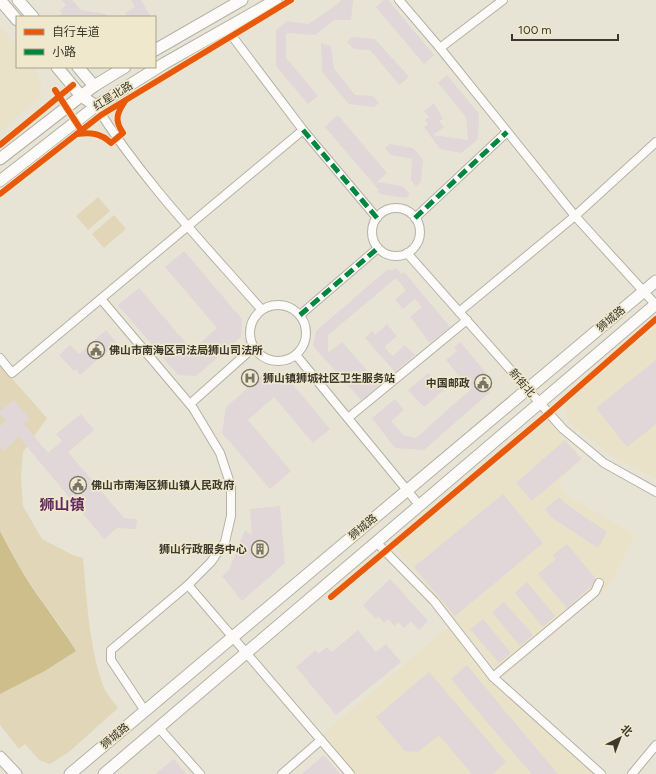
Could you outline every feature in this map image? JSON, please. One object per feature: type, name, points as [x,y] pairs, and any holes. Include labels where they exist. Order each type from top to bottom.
[{"type":"street","points":[[0,0],[16,19]]},
{"type":"street","points":[[18,0],[32,16]]},
{"type":"street","points":[[156,49],[242,0]]},
{"type":"street","name":"红星北路","points":[[0,181],[96,106],[165,63],[276,0]]},
{"type":"street","points":[[399,0],[440,48],[575,216],[656,304]]},
{"type":"street","points":[[440,48],[502,0]]},
{"type":"street","points":[[226,28],[303,130],[376,218]]},
{"type":"street","points":[[58,68],[81,96],[96,106],[120,142],[188,226],[261,310]]},
{"type":"street","points":[[79,68],[94,86],[96,106]]},
{"type":"street","name":"红星北路","points":[[0,159],[94,86],[123,68]]},
{"type":"street","points":[[0,358],[12,373],[303,130]]},
{"type":"street","points":[[414,218],[507,132]]},
{"type":"street","points":[[459,312],[575,216],[656,142]]},
{"type":"street","points":[[398,208],[406,211],[414,218],[419,230],[419,238],[416,245],[407,253],[394,256],[384,253],[373,241],[372,232],[376,218],[386,210],[398,208]]},
{"type":"street","points":[[300,315],[378,248]]},
{"type":"street","name":"新街北","points":[[407,253],[563,429],[604,463],[656,492]]},
{"type":"street","name":"狮城路","points":[[70,774],[656,281]]},
{"type":"street","points":[[101,299],[190,404],[220,453],[231,486],[230,516],[225,542],[211,562],[188,585],[111,650],[111,660],[145,711]]},
{"type":"street","points":[[280,304],[290,307],[300,315],[306,328],[306,338],[302,347],[296,354],[288,359],[272,360],[263,357],[254,347],[251,342],[250,326],[254,316],[261,310],[270,305],[280,304]]},
{"type":"street","name":"狮城路","points":[[104,774],[656,304]]},
{"type":"street","points":[[348,418],[467,320]]},
{"type":"street","points":[[190,404],[254,347]]},
{"type":"street","points":[[296,354],[420,506]]},
{"type":"street","points":[[377,543],[434,602],[493,677],[601,774]]},
{"type":"street","points":[[493,677],[595,592],[599,583]]},
{"type":"street","points":[[188,585],[350,774]]},
{"type":"street","points":[[159,728],[200,774]]},
{"type":"street","points":[[282,774],[321,740]]},
{"type":"street","points":[[632,774],[656,745]]},
{"type":"street","points":[[0,756],[16,774]]},
{"type":"shaded area","points":[[0,26],[16,45],[16,68],[34,68],[41,82],[41,90],[37,99],[0,132]]},
{"type":"shaded area","points":[[98,197],[110,211],[88,230],[76,216]]},
{"type":"shaded area","points":[[114,215],[126,229],[104,248],[92,234]]},
{"type":"shaded area","points":[[656,326],[656,478],[619,461],[584,435],[568,421],[565,403]]},
{"type":"shaded area","points":[[0,365],[47,418],[23,452],[21,477],[23,506],[42,539],[73,555],[83,558],[89,624],[95,656],[104,688],[118,708],[69,752],[50,764],[39,760],[25,744],[19,749],[0,725],[0,694],[45,671],[76,651],[62,628],[43,603],[20,568],[0,531]]},
{"type":"shaded area","points":[[547,421],[583,458],[559,482],[568,496],[635,535],[612,581],[598,596],[503,677],[395,548]]},
{"type":"shaded area","points":[[0,531],[31,586],[76,651],[45,671],[0,694]]},
{"type":"shaded area","points":[[448,627],[489,681],[594,774],[356,774],[322,735]]},
{"type":"building","points":[[61,0],[72,0],[81,10],[106,14],[106,16],[59,16],[62,13],[60,11],[66,5]]},
{"type":"building","points":[[131,0],[141,0],[150,16],[127,16],[125,13],[135,7]]},
{"type":"building","points":[[340,0],[353,0],[351,20],[334,20],[315,35],[286,33],[286,58],[318,96],[308,104],[276,66],[276,30],[287,21],[309,24],[340,2]]},
{"type":"building","points":[[384,0],[388,0],[434,55],[424,64],[376,7]]},
{"type":"building","points":[[352,37],[375,39],[409,77],[399,85],[370,50],[354,49],[347,42]]},
{"type":"building","points":[[321,43],[331,46],[334,69],[355,95],[373,96],[379,103],[374,107],[349,104],[322,72]]},
{"type":"building","points":[[447,75],[479,114],[478,139],[461,153],[440,149],[424,127],[428,124],[425,120],[429,117],[424,111],[434,103],[443,119],[439,121],[444,127],[433,135],[468,140],[466,117],[438,83]]},
{"type":"building","points":[[338,115],[387,173],[377,182],[402,186],[410,194],[406,198],[380,194],[377,191],[379,190],[325,127]]},
{"type":"building","points":[[390,144],[413,148],[423,160],[421,182],[416,186],[411,180],[412,159],[391,155],[385,148]]},
{"type":"building","points":[[184,251],[242,319],[241,337],[196,376],[178,375],[118,305],[139,288],[192,350],[217,328],[165,267]]},
{"type":"building","points":[[396,268],[401,274],[404,272],[450,327],[430,343],[410,317],[422,307],[415,299],[403,309],[395,300],[406,290],[396,278],[328,335],[328,353],[342,342],[380,385],[361,400],[313,346],[316,331],[388,269],[390,271]]},
{"type":"building","points":[[387,324],[397,336],[385,346],[385,348],[393,356],[405,345],[415,355],[395,372],[365,338],[372,331],[375,335]]},
{"type":"building","name":"佛山市南海区司法局狮山司法所","points":[[106,330],[117,343],[80,375],[76,369],[74,371],[59,355],[70,345],[79,354]]},
{"type":"building","points":[[460,342],[487,374],[479,380],[490,392],[424,450],[395,448],[372,418],[395,399],[404,410],[391,421],[403,435],[416,438],[470,390],[446,360],[457,351],[454,347]]},
{"type":"building","points":[[656,360],[656,424],[627,447],[596,408]]},
{"type":"building","points":[[266,372],[284,374],[330,429],[313,443],[274,397],[248,420],[291,471],[270,489],[222,433],[226,407]]},
{"type":"building","points":[[428,373],[444,390],[424,407],[408,390]]},
{"type":"building","name":"佛山市南海区狮山镇人民政府","points":[[14,400],[30,419],[24,424],[48,453],[62,441],[56,434],[81,414],[94,430],[68,452],[124,518],[137,519],[136,529],[117,528],[104,539],[19,437],[3,451],[0,447],[0,426],[6,421],[0,414],[0,411]]},
{"type":"building","points":[[565,440],[581,459],[532,501],[516,483]]},
{"type":"building","points":[[503,494],[543,543],[455,616],[414,567]]},
{"type":"building","points":[[559,497],[566,504],[607,532],[598,548],[551,517],[545,509]]},
{"type":"building","name":"狮山行政服务中心","points":[[280,506],[285,563],[242,601],[222,576],[229,570],[245,530],[252,535],[250,509]]},
{"type":"building","points":[[567,544],[596,579],[591,586],[567,608],[538,574],[556,559],[553,555]]},
{"type":"building","points":[[390,579],[428,621],[419,630],[411,621],[404,628],[398,622],[395,626],[388,619],[384,623],[378,616],[376,619],[363,605]]},
{"type":"building","points":[[527,582],[555,616],[543,627],[515,593]]},
{"type":"building","points":[[504,602],[533,635],[520,646],[492,612]]},
{"type":"building","points":[[483,619],[511,653],[499,663],[470,629]]},
{"type":"building","points":[[358,630],[376,652],[386,644],[401,662],[336,715],[296,667],[316,650],[318,654],[327,647],[332,652]]},
{"type":"building","points":[[467,665],[558,774],[532,774],[451,679]]},
{"type":"building","points":[[429,672],[506,762],[492,774],[472,774],[439,735],[418,752],[405,751],[376,717]]},
{"type":"building","points":[[324,755],[340,774],[302,774]]},
{"type":"building","points":[[174,759],[186,774],[155,774]]},
{"type":"marked path","points":[[303,130],[377,218]]},
{"type":"marked path","points":[[415,218],[507,132]]},
{"type":"marked path","points":[[300,315],[378,248]]},
{"type":"cycle path","points":[[0,194],[101,115],[291,0]]},
{"type":"cycle path","points":[[0,145],[73,85]]},
{"type":"cycle path","points":[[55,90],[83,133]]},
{"type":"cycle path","points":[[77,134],[86,133],[99,135],[111,143],[123,133],[118,124],[118,113],[125,101]]},
{"type":"cycle path","points":[[331,597],[548,414],[656,319]]},
{"type":"place","name":"佛山市南海区司法局狮山司法所","points":[[96,350]]},
{"type":"place","name":"狮山镇狮城社区卫生服务站","points":[[250,378]]},
{"type":"place","name":"中国邮政","points":[[483,383]]},
{"type":"place","name":"佛山市南海区狮山镇人民政府","points":[[78,485]]},
{"type":"place","name":"狮山行政服务中心","points":[[260,549]]},
{"type":"district","name":"狮山镇","points":[[62,505]]}]
